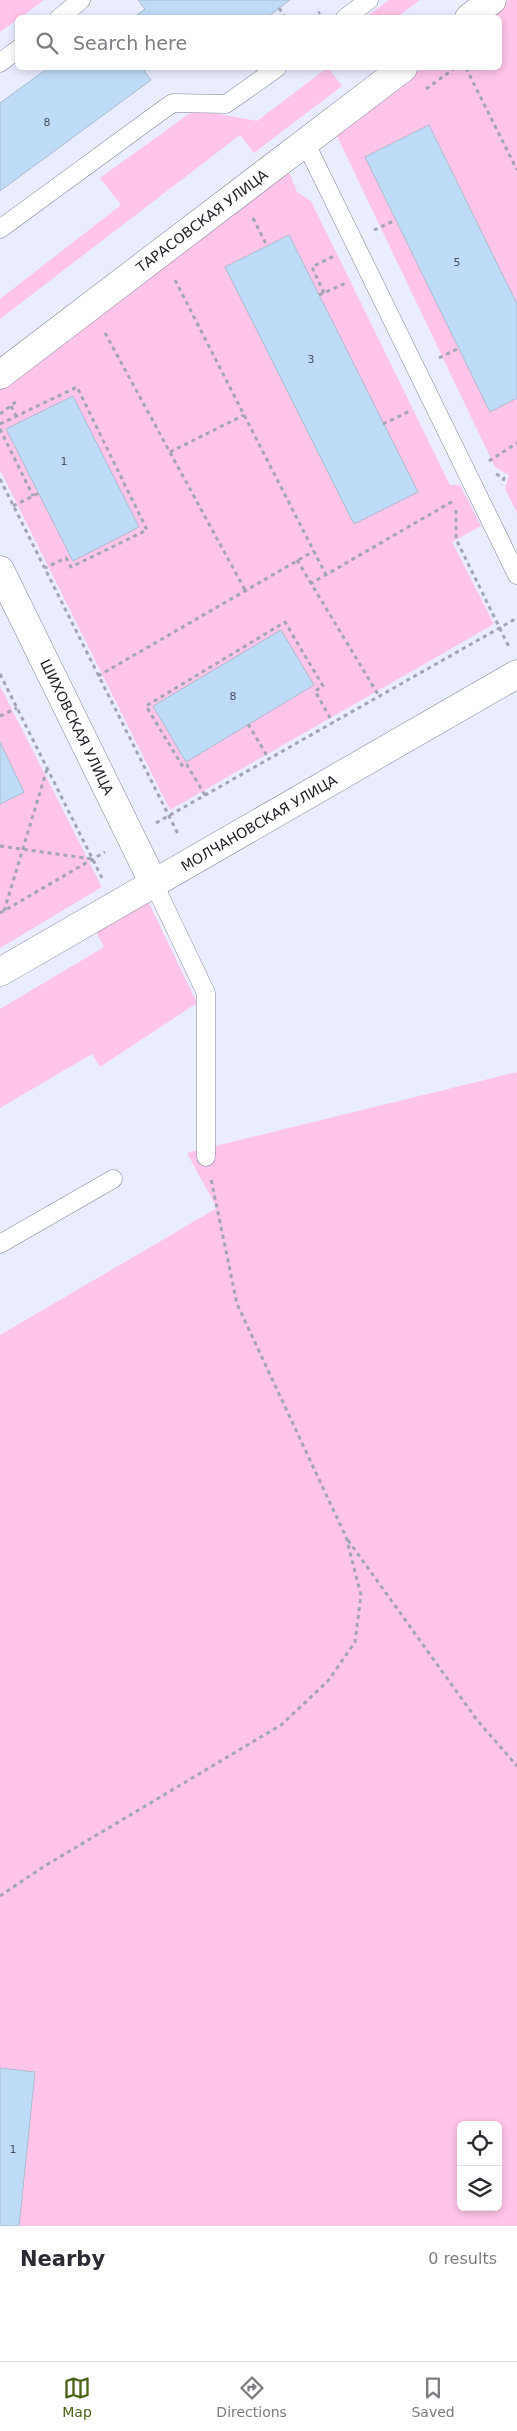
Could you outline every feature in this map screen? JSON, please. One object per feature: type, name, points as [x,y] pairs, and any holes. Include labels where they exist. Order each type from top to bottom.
[{"type":"street","points":[[473,15],[492,0]]},
{"type":"street","name":"ТАРАСОВСКАЯ УЛИЦА","points":[[0,375],[400,70]]},
{"type":"street","name":"ШИХОВСКАЯ УЛИЦА","points":[[0,570],[154,884]]},
{"type":"street","name":"МОЛЧАНОВСКАЯ УЛИЦА","points":[[0,972],[192,862],[514,663]]},
{"type":"lane","points":[[63,15],[82,0]]},
{"type":"lane","points":[[349,15],[369,0]]},
{"type":"lane","points":[[0,62],[15,51]]},
{"type":"lane","points":[[0,229],[173,103],[226,104],[274,70]]},
{"type":"lane","points":[[306,142],[517,575]]},
{"type":"lane","points":[[154,884],[206,993],[206,1157]]},
{"type":"lane","points":[[0,1244],[113,1179]]},
{"type":"path","points":[[279,8],[284,15]]},
{"type":"path","points":[[467,70],[517,170]]},
{"type":"path","points":[[247,224],[262,213]]},
{"type":"path","points":[[374,230],[396,220]]},
{"type":"path","points":[[324,293],[312,267],[341,252]]},
{"type":"path","points":[[167,286],[182,274]]},
{"type":"path","points":[[320,295],[354,279]]},
{"type":"path","points":[[175,280],[326,575]]},
{"type":"path","points":[[98,339],[113,327]]},
{"type":"path","points":[[106,333],[245,590]]},
{"type":"path","points":[[436,360],[459,348]]},
{"type":"path","points":[[0,424],[77,387],[147,530],[71,567],[66,558],[45,568]]},
{"type":"path","points":[[0,414],[19,400]]},
{"type":"path","points":[[11,406],[16,416]]},
{"type":"path","points":[[383,424],[417,408]]},
{"type":"path","points":[[170,452],[244,415]]},
{"type":"path","points":[[0,429],[33,496]]},
{"type":"path","points":[[486,462],[517,443]]},
{"type":"path","points":[[0,479],[192,862]]},
{"type":"path","points":[[13,506],[39,493]]},
{"type":"path","points":[[310,584],[456,499],[456,538],[500,628],[514,663]]},
{"type":"path","points":[[98,676],[314,551]]},
{"type":"path","points":[[297,560],[379,696]]},
{"type":"path","points":[[152,825],[517,618]]},
{"type":"path","points":[[205,795],[187,765],[183,768],[146,706],[285,622],[323,686],[315,692],[332,722]]},
{"type":"path","points":[[0,674],[116,905]]},
{"type":"path","points":[[0,716],[17,708]]},
{"type":"path","points":[[248,724],[269,759]]},
{"type":"path","points":[[4,911],[47,768]]},
{"type":"path","points":[[0,846],[93,860]]},
{"type":"path","points":[[0,914],[113,848]]},
{"type":"path","points":[[0,1896],[51,1862],[280,1725],[328,1681],[355,1642],[362,1595],[346,1537],[237,1304],[206,1157]]},
{"type":"path","points":[[346,1537],[477,1720],[517,1766]]},
{"type":"shaded area","points":[[0,0],[44,0],[23,15],[15,15],[15,21],[0,32]]},
{"type":"shaded area","points":[[389,0],[420,0],[400,15],[369,15]]},
{"type":"shaded area","points":[[509,0],[517,0],[517,513],[505,489],[509,475],[495,467],[336,134],[419,70],[502,70],[502,15],[490,15]]},
{"type":"shaded area","points":[[324,70],[330,70],[342,86],[254,153],[240,135],[0,319],[0,299],[121,205],[100,178],[190,113],[202,111],[257,121]]},
{"type":"shaded area","points":[[282,172],[290,174],[297,192],[311,201],[450,485],[460,485],[481,526],[452,542],[494,624],[170,810],[0,470],[0,387]]},
{"type":"shaded area","points":[[0,686],[102,887],[0,948]]},
{"type":"shaded area","points":[[146,897],[197,1003],[100,1067],[92,1054],[0,1108],[0,1009],[104,947],[93,926]]},
{"type":"shaded area","points":[[517,1072],[517,2226],[0,2226],[0,1335],[217,1208],[187,1153]]},
{"type":"building","points":[[138,0],[290,0],[270,15],[137,15],[145,9]]},
{"type":"building","points":[[45,70],[145,70],[144,71],[151,80],[0,191],[0,103]]},
{"type":"building","points":[[429,125],[517,304],[517,398],[490,412],[365,157]]},
{"type":"building","points":[[289,235],[418,492],[354,524],[225,267]]},
{"type":"building","points":[[73,396],[139,527],[73,561],[6,429]]},
{"type":"building","points":[[281,630],[314,685],[186,762],[153,706]]},
{"type":"building","points":[[0,742],[24,792],[0,804]]},
{"type":"building","points":[[0,2068],[35,2072],[19,2226],[0,2226]]}]
